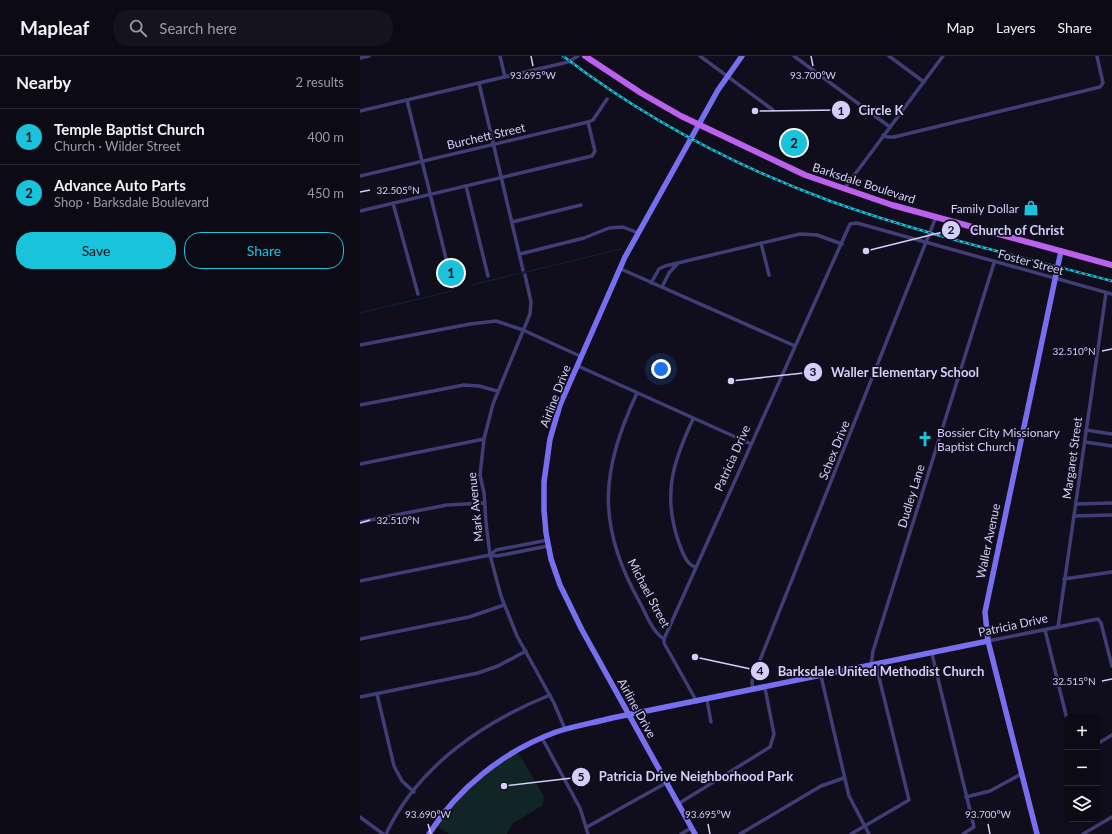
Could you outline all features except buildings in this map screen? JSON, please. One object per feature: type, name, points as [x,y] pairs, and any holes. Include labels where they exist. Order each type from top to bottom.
[{"type":"main road","name":"Barksdale Boulevard","points":[[585,56],[641,93],[699,125],[773,162],[844,189],[936,217],[1112,265]]},
{"type":"street","points":[[360,58],[369,56]]},
{"type":"street","points":[[500,56],[505,77]]},
{"type":"street","points":[[360,111],[570,62],[578,56]]},
{"type":"street","points":[[700,56],[773,110]]},
{"type":"street","name":"Airline Drive","points":[[693,831],[570,608],[556,576],[548,543],[544,496],[547,454],[560,405],[620,269],[638,233],[727,76],[742,56]]},
{"type":"street","points":[[794,56],[890,127]]},
{"type":"street","points":[[889,56],[924,82]]},
{"type":"street","points":[[844,189],[943,56]]},
{"type":"street","points":[[883,136],[887,138],[894,137],[1102,86],[1097,56]]},
{"type":"street","points":[[479,83],[523,270]]},
{"type":"street","points":[[360,211],[590,157],[595,154],[588,122],[593,120],[607,99]]},
{"type":"street","points":[[407,100],[453,287]]},
{"type":"street","name":"Burchett Street","points":[[360,176],[588,122]]},
{"type":"street","points":[[466,186],[488,276]]},
{"type":"street","points":[[393,203],[418,294]]},
{"type":"street","points":[[512,222],[581,205]]},
{"type":"street","name":"Schex Drive","points":[[753,690],[752,682],[756,670],[927,244],[936,217]]},
{"type":"street","name":"Foster Street","points":[[853,223],[994,263],[1112,294]]},
{"type":"street","name":"Patricia Drive","points":[[664,638],[750,444],[850,226],[853,223]]},
{"type":"street","points":[[520,254],[584,238],[609,228],[623,227],[638,233]]},
{"type":"street","points":[[652,282],[662,267],[804,234],[822,236],[842,244]]},
{"type":"street","points":[[761,243],[769,275]]},
{"type":"street","name":"Waller Avenue","points":[[1037,834],[988,641],[984,618],[986,600],[1061,251]]},
{"type":"street","name":"Dudley Lane","points":[[864,826],[909,800],[874,666],[873,651],[994,263]]},
{"type":"street","points":[[662,287],[669,273],[677,264]]},
{"type":"street","points":[[620,269],[795,346]]},
{"type":"street","name":"Mark Avenue","points":[[525,275],[531,306],[529,318],[497,391],[484,439],[480,470],[490,555],[504,605],[526,651],[550,695],[565,729]]},
{"type":"street","name":"Margaret Street","points":[[1058,627],[1106,293]]},
{"type":"street","points":[[360,346],[488,321],[503,323],[523,330],[582,357]]},
{"type":"street","points":[[578,366],[750,444]]},
{"type":"street","points":[[360,405],[464,385],[479,386],[497,391]]},
{"type":"street","name":"Michael Street","points":[[637,393],[621,428],[613,455],[608,492],[610,519],[616,550],[624,571],[656,631],[664,638]]},
{"type":"street","points":[[693,418],[677,455],[671,481],[670,499],[672,518],[680,546],[690,564],[696,567]]},
{"type":"street","points":[[1086,430],[1112,434]]},
{"type":"street","points":[[360,464],[484,439]]},
{"type":"street","points":[[1085,442],[1112,446]]},
{"type":"street","points":[[360,522],[448,505],[485,503]]},
{"type":"street","points":[[1076,504],[1112,503]]},
{"type":"street","points":[[1074,516],[1112,515]]},
{"type":"street","points":[[360,581],[490,555],[497,556],[548,543]]},
{"type":"street","points":[[1064,579],[1112,572]]},
{"type":"street","points":[[360,639],[469,618],[504,605]]},
{"type":"street","name":"Patricia Drive","points":[[429,834],[454,802],[481,775],[506,757],[542,738],[565,729],[932,654],[988,641],[1099,620],[1112,666]]},
{"type":"street","points":[[1045,630],[1066,714]]},
{"type":"street","points":[[664,638],[664,642],[697,702]]},
{"type":"street","points":[[360,697],[485,671],[526,651]]},
{"type":"street","points":[[932,654],[974,828],[963,834]]},
{"type":"street","points":[[821,676],[844,778],[852,803],[869,834]]},
{"type":"street","points":[[678,804],[770,747],[774,734],[765,688]]},
{"type":"street","points":[[377,694],[394,766],[402,781],[414,792]]},
{"type":"street","points":[[360,817],[385,834],[414,792],[443,759],[473,734],[510,712],[550,695]]},
{"type":"street","points":[[707,700],[711,722]]},
{"type":"street","points":[[1100,742],[1112,735]]},
{"type":"street","points":[[542,738],[580,808],[588,834]]},
{"type":"street","points":[[966,797],[992,790],[1021,774]]},
{"type":"street","points":[[740,834],[821,786],[844,778]]},
{"type":"street","points":[[587,827],[666,783]]},
{"type":"street","points":[[1083,834],[1112,817]]},
{"type":"street","points":[[851,834],[864,826]]},
{"type":"street","points":[[681,834],[693,831]]},
{"type":"green space","points":[[517,751],[544,796],[543,805],[512,824],[507,834],[449,834],[435,825],[480,776]]},
{"type":"waterway","points":[[472,285],[621,249]]},
{"type":"waterway","points":[[360,313],[452,291]]},
{"type":"railway","points":[[563,56],[626,100],[691,139],[795,187],[830,201],[900,224],[1112,281]]},
{"type":"place","name":"Circle K","points":[[755,111]]},
{"type":"place","name":"Advance Auto Parts","points":[[794,143]]},
{"type":"place","name":"Family Dollar","points":[[1031,208]]},
{"type":"place","name":"Church of Christ","points":[[866,251]]},
{"type":"place","name":"Temple Baptist Church","points":[[451,273]]},
{"type":"place","name":"Waller Elementary School","points":[[731,381]]},
{"type":"place","name":"Bossier City Missionary Baptist Church","points":[[925,439]]},
{"type":"place","name":"Barksdale United Methodist Church","points":[[695,657]]},
{"type":"place","name":"Patricia Drive Neighborhood Park","points":[[504,786]]}]
